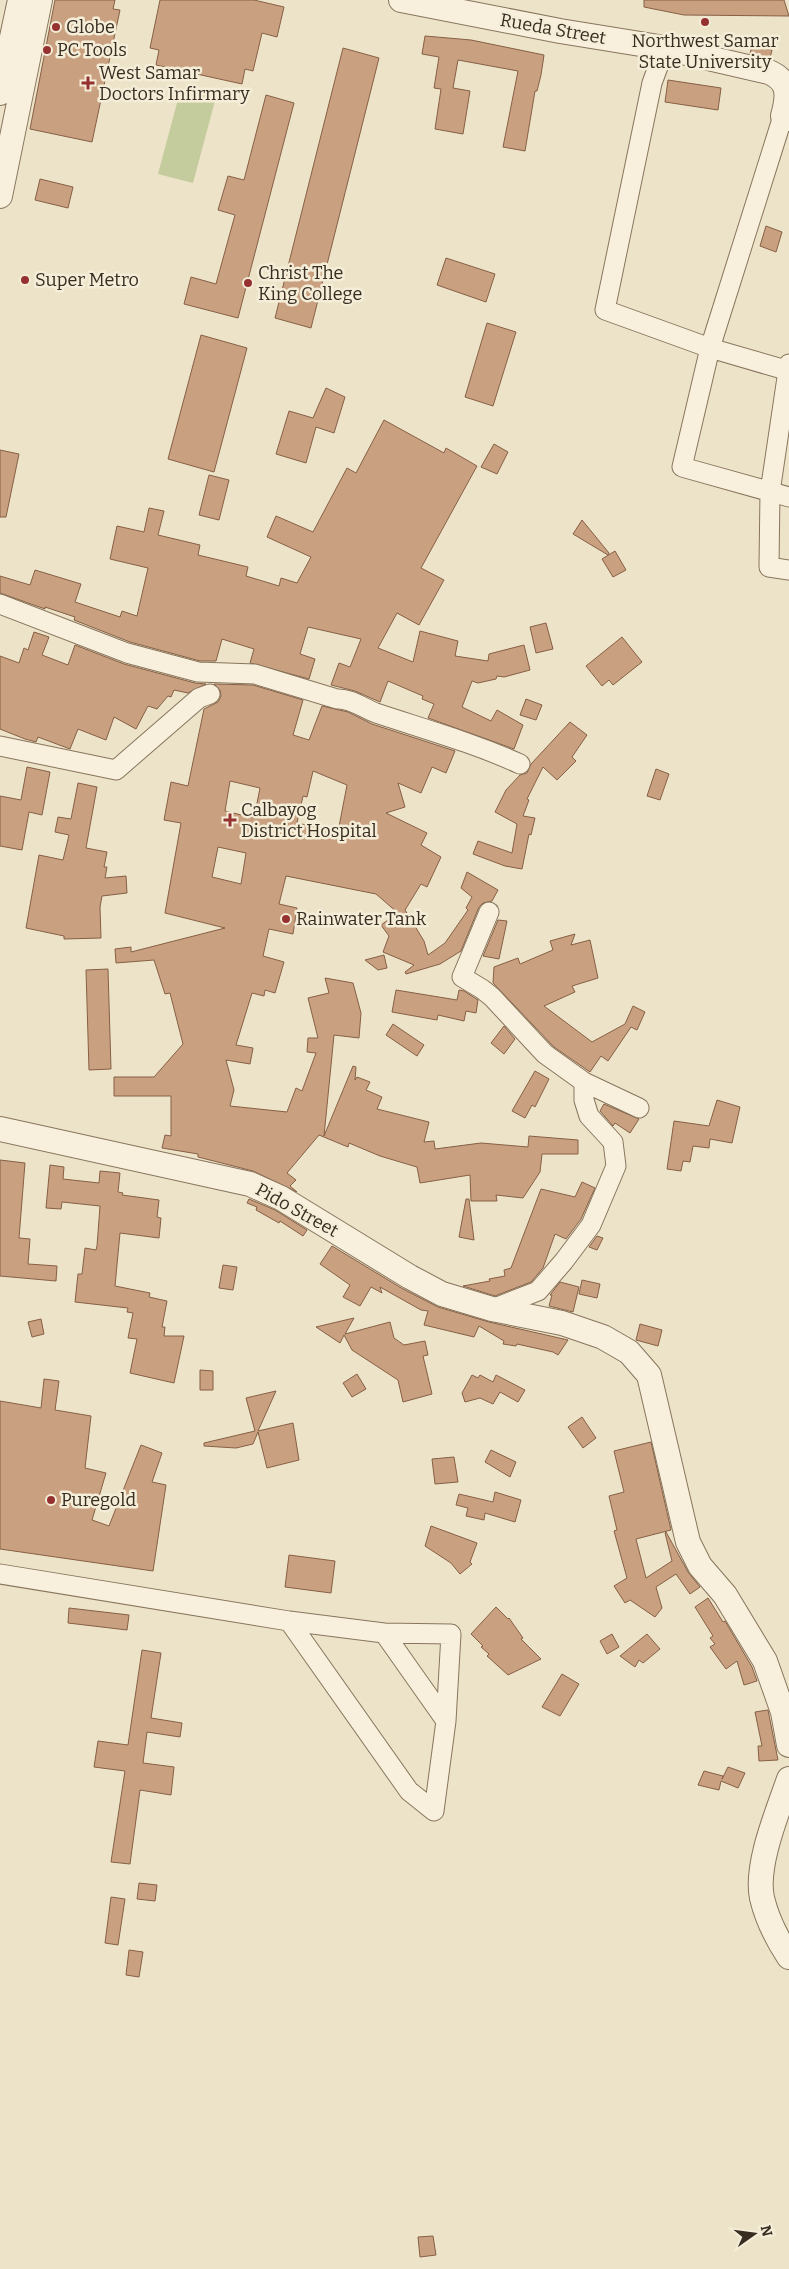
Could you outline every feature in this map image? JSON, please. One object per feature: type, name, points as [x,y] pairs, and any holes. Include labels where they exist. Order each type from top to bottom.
[{"type":"street","points":[[0,93],[20,0]]},
{"type":"street","points":[[0,196],[40,0]]},
{"type":"street","name":"Rueda Street","points":[[401,0],[560,32],[665,48],[777,75],[783,78],[788,88],[786,118]]},
{"type":"street","points":[[665,48],[652,83],[605,310],[710,348],[788,369],[770,492],[769,567],[789,570]]},
{"type":"street","points":[[786,118],[710,348],[682,467],[789,497]]},
{"type":"street","points":[[0,604],[126,653],[198,672],[255,674],[280,680],[336,699],[344,698],[370,711],[495,753],[520,764]]},
{"type":"street","points":[[0,746],[116,770],[199,698],[210,694]]},
{"type":"street","points":[[489,912],[462,978],[492,997],[545,1054],[584,1082],[639,1108]]},
{"type":"street","points":[[492,1309],[538,1291],[590,1225],[616,1166],[613,1142],[589,1116],[584,1100],[584,1082]]},
{"type":"street","name":"Pido Street","points":[[0,1129],[250,1184],[282,1198],[410,1277],[442,1294],[492,1309],[562,1323],[603,1337],[629,1352],[649,1375],[688,1542],[700,1566],[725,1595],[765,1661],[783,1712],[789,1744]]},
{"type":"street","points":[[0,1574],[289,1621],[384,1633],[451,1634],[446,1721],[434,1811],[409,1791],[289,1621]]},
{"type":"street","points":[[384,1633],[446,1721]]},
{"type":"street","points":[[789,1779],[763,1862],[762,1896],[776,1937],[789,1957]]},
{"type":"green space","points":[[181,88],[216,97],[193,183],[158,174]]},
{"type":"building","points":[[55,0],[115,0],[113,9],[120,10],[92,142],[30,129]]},
{"type":"building","points":[[160,0],[254,0],[284,7],[277,37],[262,33],[253,71],[245,69],[242,84],[156,65],[159,50],[150,48]]},
{"type":"building","points":[[644,0],[784,0],[789,16],[684,15],[644,7]]},
{"type":"building","points":[[425,36],[471,40],[544,55],[537,91],[535,91],[525,151],[503,147],[518,71],[458,60],[453,88],[470,91],[463,134],[435,129],[441,89],[434,88],[439,57],[422,54]]},
{"type":"building","points":[[752,45],[772,50],[770,58],[750,54]]},
{"type":"building","points":[[343,48],[379,58],[311,328],[275,318]]},
{"type":"building","points":[[668,80],[721,88],[718,110],[665,102]]},
{"type":"building","points":[[266,95],[294,103],[238,318],[184,304],[191,277],[216,284],[235,215],[218,210],[228,176],[244,180]]},
{"type":"building","points":[[40,179],[73,187],[68,208],[35,200]]},
{"type":"building","points":[[766,226],[782,232],[776,252],[760,246]]},
{"type":"building","points":[[446,258],[495,274],[486,302],[437,285]]},
{"type":"building","points":[[487,323],[516,332],[493,406],[465,397]]},
{"type":"building","points":[[201,335],[247,348],[214,472],[168,459]]},
{"type":"building","points":[[326,388],[345,397],[334,433],[316,427],[306,463],[276,454],[289,411],[313,418]]},
{"type":"building","points":[[384,420],[444,453],[446,448],[477,466],[421,568],[444,580],[419,625],[397,613],[378,648],[413,662],[420,631],[458,641],[455,656],[488,661],[489,654],[524,645],[530,670],[504,677],[497,676],[496,679],[478,683],[472,681],[462,707],[491,721],[497,710],[523,725],[514,749],[428,718],[434,704],[422,699],[423,696],[388,681],[380,702],[355,691],[331,685],[339,663],[350,667],[361,639],[308,627],[300,654],[315,659],[309,679],[250,663],[254,649],[222,639],[216,661],[200,661],[130,642],[74,620],[75,617],[45,607],[45,609],[0,593],[0,576],[30,585],[35,570],[81,584],[75,602],[120,617],[122,611],[137,616],[148,568],[110,559],[117,526],[144,532],[149,508],[164,511],[158,535],[200,545],[198,555],[248,567],[246,576],[279,586],[281,578],[297,583],[311,557],[267,537],[276,516],[313,532],[347,468],[356,473]]},
{"type":"building","points":[[494,444],[508,452],[497,474],[481,467]]},
{"type":"building","points":[[0,450],[19,454],[6,517],[0,517]]},
{"type":"building","points":[[209,475],[229,480],[219,520],[199,515]]},
{"type":"building","points":[[582,520],[609,553],[608,555],[573,534]]},
{"type":"building","points":[[615,551],[626,570],[613,577],[602,559]]},
{"type":"building","points":[[546,623],[553,649],[536,653],[530,627]]},
{"type":"building","points":[[34,632],[49,637],[42,655],[68,665],[75,645],[124,664],[195,683],[206,684],[188,693],[174,690],[171,697],[168,696],[157,709],[148,706],[136,729],[114,717],[106,740],[78,729],[70,749],[38,737],[36,742],[25,739],[0,729],[0,656],[19,663],[24,648],[28,650]]},
{"type":"building","points":[[622,637],[642,662],[613,685],[609,680],[602,686],[586,666]]},
{"type":"building","points":[[214,684],[253,685],[303,700],[293,735],[309,740],[322,706],[348,712],[372,724],[455,751],[446,773],[432,767],[421,793],[398,783],[405,807],[386,813],[427,833],[421,845],[441,857],[427,887],[421,884],[405,910],[424,941],[428,955],[445,943],[468,910],[466,908],[472,897],[461,888],[467,872],[498,890],[492,901],[483,903],[479,907],[461,951],[440,964],[406,974],[405,972],[414,965],[383,952],[389,936],[381,925],[398,913],[376,894],[286,876],[279,904],[297,908],[293,934],[269,929],[263,956],[284,962],[275,993],[265,990],[264,996],[252,993],[236,1045],[253,1048],[250,1064],[226,1060],[234,1090],[230,1106],[287,1112],[296,1088],[302,1091],[316,1053],[307,1052],[308,1038],[318,1038],[308,998],[329,993],[325,978],[353,983],[361,1013],[359,1038],[334,1035],[324,1136],[353,1066],[356,1067],[355,1080],[357,1077],[370,1082],[366,1090],[382,1097],[377,1109],[429,1122],[424,1142],[434,1141],[435,1149],[481,1143],[528,1147],[529,1136],[578,1140],[578,1154],[542,1154],[540,1172],[523,1198],[496,1195],[497,1201],[471,1201],[470,1175],[420,1183],[417,1167],[380,1156],[349,1143],[348,1147],[319,1135],[287,1173],[296,1180],[290,1186],[297,1192],[253,1171],[198,1157],[198,1154],[162,1148],[165,1135],[171,1136],[171,1096],[114,1096],[114,1077],[154,1077],[183,1044],[170,993],[165,994],[154,960],[116,963],[115,949],[131,947],[131,952],[225,928],[165,913],[181,823],[164,820],[171,782],[188,786],[204,709],[218,702],[221,696],[220,690]],"holes":[[[313,771],[347,785],[338,832],[297,823],[303,796],[307,797]],[[230,781],[260,788],[254,818],[225,811]],[[218,847],[246,853],[241,884],[212,877]]]},
{"type":"building","points":[[526,699],[542,705],[536,720],[520,715]]},
{"type":"building","points":[[570,722],[587,735],[572,757],[576,761],[557,780],[543,767],[527,799],[529,800],[523,816],[535,818],[531,835],[529,834],[522,869],[505,866],[473,854],[478,841],[512,853],[517,824],[495,812],[506,790],[520,775],[527,773],[531,764]]},
{"type":"building","points":[[27,767],[50,772],[42,815],[29,812],[22,850],[0,846],[0,796],[21,800]]},
{"type":"building","points":[[656,769],[669,774],[660,800],[647,796]]},
{"type":"building","points":[[78,783],[97,787],[86,848],[107,852],[104,867],[107,867],[105,878],[126,876],[127,893],[102,896],[100,907],[101,938],[64,939],[64,936],[26,928],[39,855],[63,860],[69,835],[55,832],[58,817],[71,819]]},
{"type":"building","points":[[498,920],[507,921],[499,959],[483,956]]},
{"type":"building","points":[[575,934],[571,945],[590,940],[598,978],[572,986],[575,992],[544,1006],[592,1042],[625,1024],[633,1006],[645,1012],[637,1030],[631,1027],[608,1061],[601,1056],[590,1072],[554,1047],[493,983],[494,967],[518,958],[520,964],[553,950],[550,941]]},
{"type":"building","points":[[384,955],[387,968],[378,970],[365,960]]},
{"type":"building","points":[[108,969],[111,1069],[89,1070],[86,970]]},
{"type":"building","points":[[396,990],[457,1000],[459,990],[464,991],[478,1000],[476,1013],[466,1011],[464,1021],[438,1015],[437,1020],[392,1012]]},
{"type":"building","points":[[393,1024],[424,1045],[417,1056],[386,1035]]},
{"type":"building","points":[[504,1026],[515,1039],[504,1054],[491,1043]]},
{"type":"building","points":[[535,1071],[549,1079],[535,1107],[532,1105],[525,1118],[512,1111]]},
{"type":"building","points":[[717,1100],[740,1107],[732,1143],[710,1139],[709,1148],[693,1146],[690,1162],[683,1161],[681,1171],[667,1169],[674,1121],[709,1126]]},
{"type":"building","points":[[604,1104],[639,1119],[630,1133],[615,1123],[613,1126],[600,1111]]},
{"type":"building","points":[[0,1160],[25,1163],[19,1238],[30,1239],[28,1264],[57,1266],[56,1281],[0,1276]]},
{"type":"building","points":[[50,1165],[64,1167],[63,1179],[99,1183],[100,1171],[120,1173],[118,1192],[123,1193],[122,1195],[159,1200],[157,1217],[161,1218],[159,1238],[120,1233],[115,1286],[150,1293],[149,1297],[167,1301],[162,1327],[165,1327],[164,1336],[184,1336],[174,1383],[130,1373],[137,1339],[128,1338],[133,1313],[127,1312],[128,1308],[75,1302],[78,1274],[82,1274],[85,1248],[96,1250],[100,1206],[62,1202],[61,1209],[46,1208]]},
{"type":"building","points":[[582,1182],[595,1188],[581,1219],[566,1239],[555,1234],[543,1268],[531,1282],[495,1296],[463,1286],[505,1276],[504,1270],[511,1268],[541,1189],[575,1197]]},
{"type":"building","points":[[249,1199],[275,1210],[307,1230],[303,1236],[280,1221],[279,1223],[256,1210],[257,1207],[247,1203]]},
{"type":"building","points":[[466,1199],[469,1199],[474,1240],[459,1237]]},
{"type":"building","points":[[597,1236],[603,1238],[597,1250],[589,1247]]},
{"type":"building","points":[[332,1246],[403,1289],[438,1307],[489,1322],[568,1340],[558,1355],[553,1352],[517,1344],[516,1346],[503,1344],[504,1341],[479,1326],[474,1337],[424,1325],[428,1311],[421,1310],[380,1287],[382,1293],[371,1287],[360,1306],[343,1297],[350,1285],[320,1264]]},
{"type":"building","points":[[223,1265],[237,1267],[233,1290],[219,1288]]},
{"type":"building","points":[[582,1280],[600,1284],[597,1298],[579,1294]]},
{"type":"building","points":[[560,1282],[579,1287],[573,1312],[549,1306],[552,1295],[550,1295]]},
{"type":"building","points":[[354,1318],[345,1334],[390,1322],[394,1338],[404,1345],[425,1341],[428,1355],[423,1356],[432,1394],[403,1402],[398,1380],[352,1350],[344,1335],[340,1343],[316,1327]]},
{"type":"building","points":[[41,1319],[44,1334],[32,1337],[28,1322]]},
{"type":"building","points":[[640,1324],[662,1330],[658,1346],[636,1340]]},
{"type":"building","points":[[200,1370],[213,1371],[213,1390],[200,1390]]},
{"type":"building","points":[[357,1374],[366,1389],[352,1397],[343,1383]]},
{"type":"building","points":[[472,1375],[478,1378],[480,1375],[493,1382],[496,1375],[525,1390],[518,1402],[500,1392],[493,1404],[480,1398],[465,1402],[462,1393]]},
{"type":"building","name":"Puregold","points":[[44,1379],[59,1381],[55,1410],[91,1416],[85,1468],[106,1473],[92,1520],[109,1526],[141,1445],[162,1453],[152,1482],[166,1485],[153,1571],[0,1549],[0,1401],[41,1408]]},
{"type":"building","points":[[276,1391],[258,1431],[293,1423],[299,1460],[267,1468],[258,1432],[253,1444],[236,1448],[204,1446],[204,1443],[255,1431],[246,1398]]},
{"type":"building","points":[[582,1417],[596,1438],[583,1448],[568,1427]]},
{"type":"building","points":[[651,1442],[671,1530],[636,1539],[646,1578],[672,1561],[666,1532],[688,1572],[700,1587],[690,1594],[676,1574],[656,1587],[662,1608],[655,1617],[630,1600],[625,1603],[614,1586],[627,1578],[614,1531],[617,1530],[609,1496],[624,1492],[614,1451]]},
{"type":"building","points":[[491,1450],[516,1462],[510,1477],[485,1462]]},
{"type":"building","points":[[454,1457],[458,1482],[435,1484],[432,1459]]},
{"type":"building","points":[[495,1492],[521,1500],[515,1522],[485,1513],[484,1520],[466,1516],[468,1508],[456,1505],[459,1494],[493,1502]]},
{"type":"building","points":[[431,1526],[477,1543],[470,1562],[472,1564],[460,1574],[451,1563],[425,1546]]},
{"type":"building","points":[[289,1555],[335,1561],[331,1593],[285,1587]]},
{"type":"building","points":[[708,1598],[723,1622],[725,1621],[752,1667],[757,1681],[744,1685],[737,1661],[726,1669],[710,1647],[715,1644],[710,1638],[713,1636],[695,1607]]},
{"type":"building","points":[[496,1607],[509,1618],[523,1638],[521,1639],[541,1659],[508,1675],[487,1656],[489,1654],[471,1634]]},
{"type":"building","points":[[69,1608],[129,1615],[127,1630],[68,1623]]},
{"type":"building","points":[[612,1634],[619,1647],[607,1654],[600,1641]]},
{"type":"building","points":[[647,1634],[660,1649],[643,1663],[639,1660],[635,1667],[620,1656]]},
{"type":"building","points":[[142,1650],[161,1653],[151,1718],[182,1723],[180,1737],[147,1732],[143,1763],[174,1767],[171,1795],[140,1790],[130,1864],[111,1862],[125,1771],[94,1767],[98,1741],[128,1745]]},
{"type":"building","points":[[562,1674],[579,1684],[560,1716],[542,1707]]},
{"type":"building","points":[[768,1710],[778,1760],[759,1761],[758,1746],[762,1746],[755,1712]]},
{"type":"building","points":[[728,1767],[745,1773],[738,1788],[721,1781],[719,1790],[698,1785],[704,1771],[723,1776],[722,1779]]},
{"type":"building","points":[[139,1883],[157,1885],[155,1901],[137,1899]]},
{"type":"building","points":[[111,1897],[125,1899],[118,1945],[105,1943]]},
{"type":"building","points":[[129,1950],[143,1952],[139,1977],[126,1975]]},
{"type":"building","points":[[433,2236],[436,2255],[420,2257],[418,2237]]},
{"type":"place","name":"Northwest Samar State University","points":[[705,22]]},
{"type":"place","name":"Globe","points":[[56,27]]},
{"type":"place","name":"PC Tools","points":[[47,50]]},
{"type":"place","name":"West Samar Doctors Infirmary","points":[[88,83]]},
{"type":"place","name":"Super Metro","points":[[25,280]]},
{"type":"place","name":"Christ The King College","points":[[248,283]]},
{"type":"place","name":"Calbayog District Hospital","points":[[230,820]]},
{"type":"place","name":"Rainwater Tank","points":[[286,919]]},
{"type":"place","name":"Puregold","points":[[51,1500]]}]
